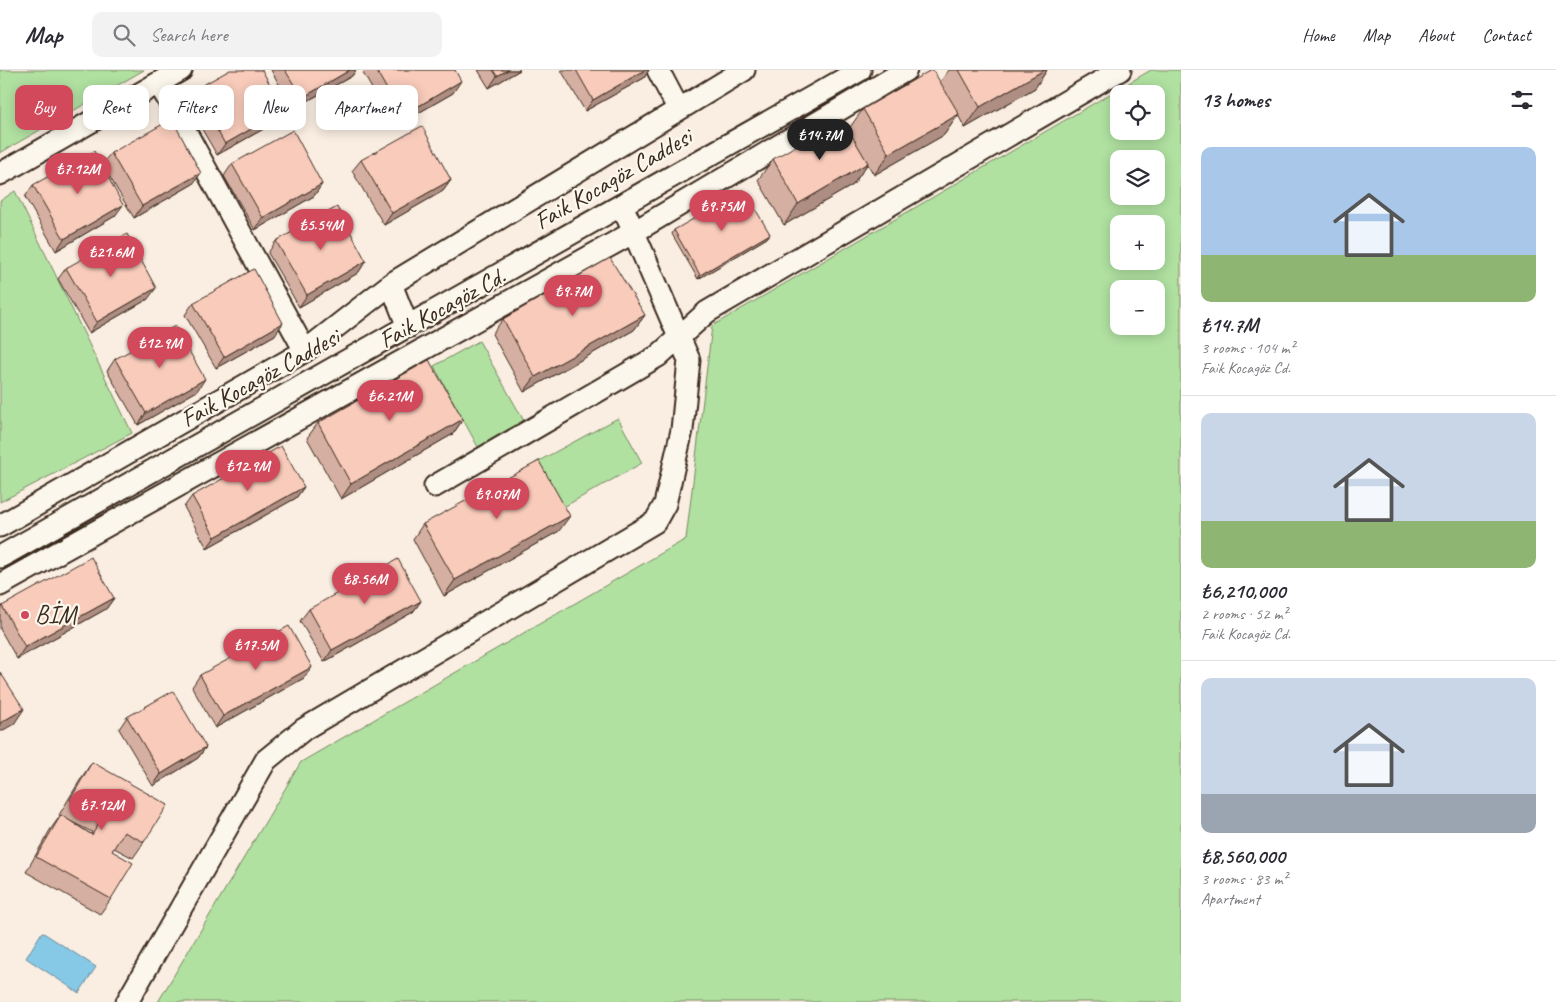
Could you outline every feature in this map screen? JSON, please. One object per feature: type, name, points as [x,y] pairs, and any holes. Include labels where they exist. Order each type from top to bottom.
[{"type":"street","points":[[0,174],[181,70]]},
{"type":"street","points":[[658,70],[678,108]]},
{"type":"street","points":[[0,526],[305,351],[391,284],[678,108],[744,70]]},
{"type":"street","name":"Faik Kocagöz Caddesi","points":[[0,557],[860,70]]},
{"type":"street","name":"Faik Kocagöz Cd.","points":[[0,586],[634,232],[906,70]]},
{"type":"street","points":[[435,486],[658,356],[707,312],[1120,70]]},
{"type":"street","points":[[159,83],[305,351]]},
{"type":"street","points":[[127,1002],[266,760],[304,729],[655,522],[665,504],[682,430],[689,360],[622,205]]},
{"type":"street","points":[[391,284],[408,326]]},
{"type":"green space","points":[[0,70],[144,70],[118,85],[83,85],[83,105],[73,111],[73,85],[15,85],[15,130],[40,130],[0,153]]},
{"type":"green space","points":[[1151,70],[1181,70],[1181,1002],[158,1002],[301,762],[686,539],[712,326],[1110,94],[1110,140],[1165,140],[1165,85],[1125,85]]},
{"type":"green space","points":[[15,191],[132,433],[0,502],[0,201]]},
{"type":"green space","points":[[479,341],[524,421],[478,447],[434,366]]},
{"type":"green space","points":[[618,418],[642,463],[560,509],[535,463]]},
{"type":"water","points":[[42,932],[96,967],[79,993],[26,958]]},
{"type":"building","points":[[230,70],[262,70],[270,85],[244,85],[244,130],[249,130],[225,144],[217,130],[234,130],[234,85],[203,85]]},
{"type":"building","points":[[285,70],[350,70],[324,85],[316,85],[316,90],[306,96],[306,85],[294,85]]},
{"type":"building","points":[[376,70],[455,70],[461,81],[418,107],[418,85],[384,85]]},
{"type":"building","points":[[493,70],[508,70],[497,76]]},
{"type":"building","points":[[576,70],[645,70],[593,100]]},
{"type":"building","points":[[933,70],[959,114],[889,154],[863,109]]},
{"type":"building","points":[[959,70],[1044,70],[980,107]]},
{"type":"building","points":[[842,119],[868,163],[798,204],[773,159]]},
{"type":"building","points":[[159,126],[159,130],[178,130],[201,173],[142,206],[111,153]]},
{"type":"building","points":[[422,126],[451,180],[392,213],[361,160],[418,130]]},
{"type":"building","points":[[293,130],[322,184],[263,218],[232,164]]},
{"type":"building","points":[[94,151],[123,205],[64,239],[33,185]]},
{"type":"building","points":[[744,190],[770,234],[700,275],[674,230]]},
{"type":"building","points":[[337,207],[366,261],[307,295],[276,241]]},
{"type":"building","points":[[127,234],[156,288],[97,322],[66,268]]},
{"type":"building","points":[[610,258],[645,315],[535,377],[503,319]]},
{"type":"building","points":[[254,269],[283,323],[224,357],[193,303]]},
{"type":"building","points":[[175,326],[205,379],[146,413],[115,359]]},
{"type":"building","points":[[429,360],[463,419],[351,484],[318,423]]},
{"type":"building","points":[[281,446],[304,487],[215,537],[192,496]]},
{"type":"building","points":[[539,461],[570,516],[455,580],[423,524]]},
{"type":"building","points":[[91,557],[114,598],[25,647],[2,606]]},
{"type":"building","points":[[398,559],[421,601],[332,650],[309,609]]},
{"type":"building","points":[[289,626],[312,667],[223,716],[200,675]]},
{"type":"building","points":[[0,672],[24,709],[0,723]]},
{"type":"building","points":[[173,691],[206,747],[161,774],[127,717]]},
{"type":"building","points":[[92,762],[168,805],[144,842],[124,832],[112,851],[133,863],[111,899],[36,857],[61,815],[92,835],[103,817],[70,800]]},
{"type":"place","name":"BİM","points":[[25,615]]}]
